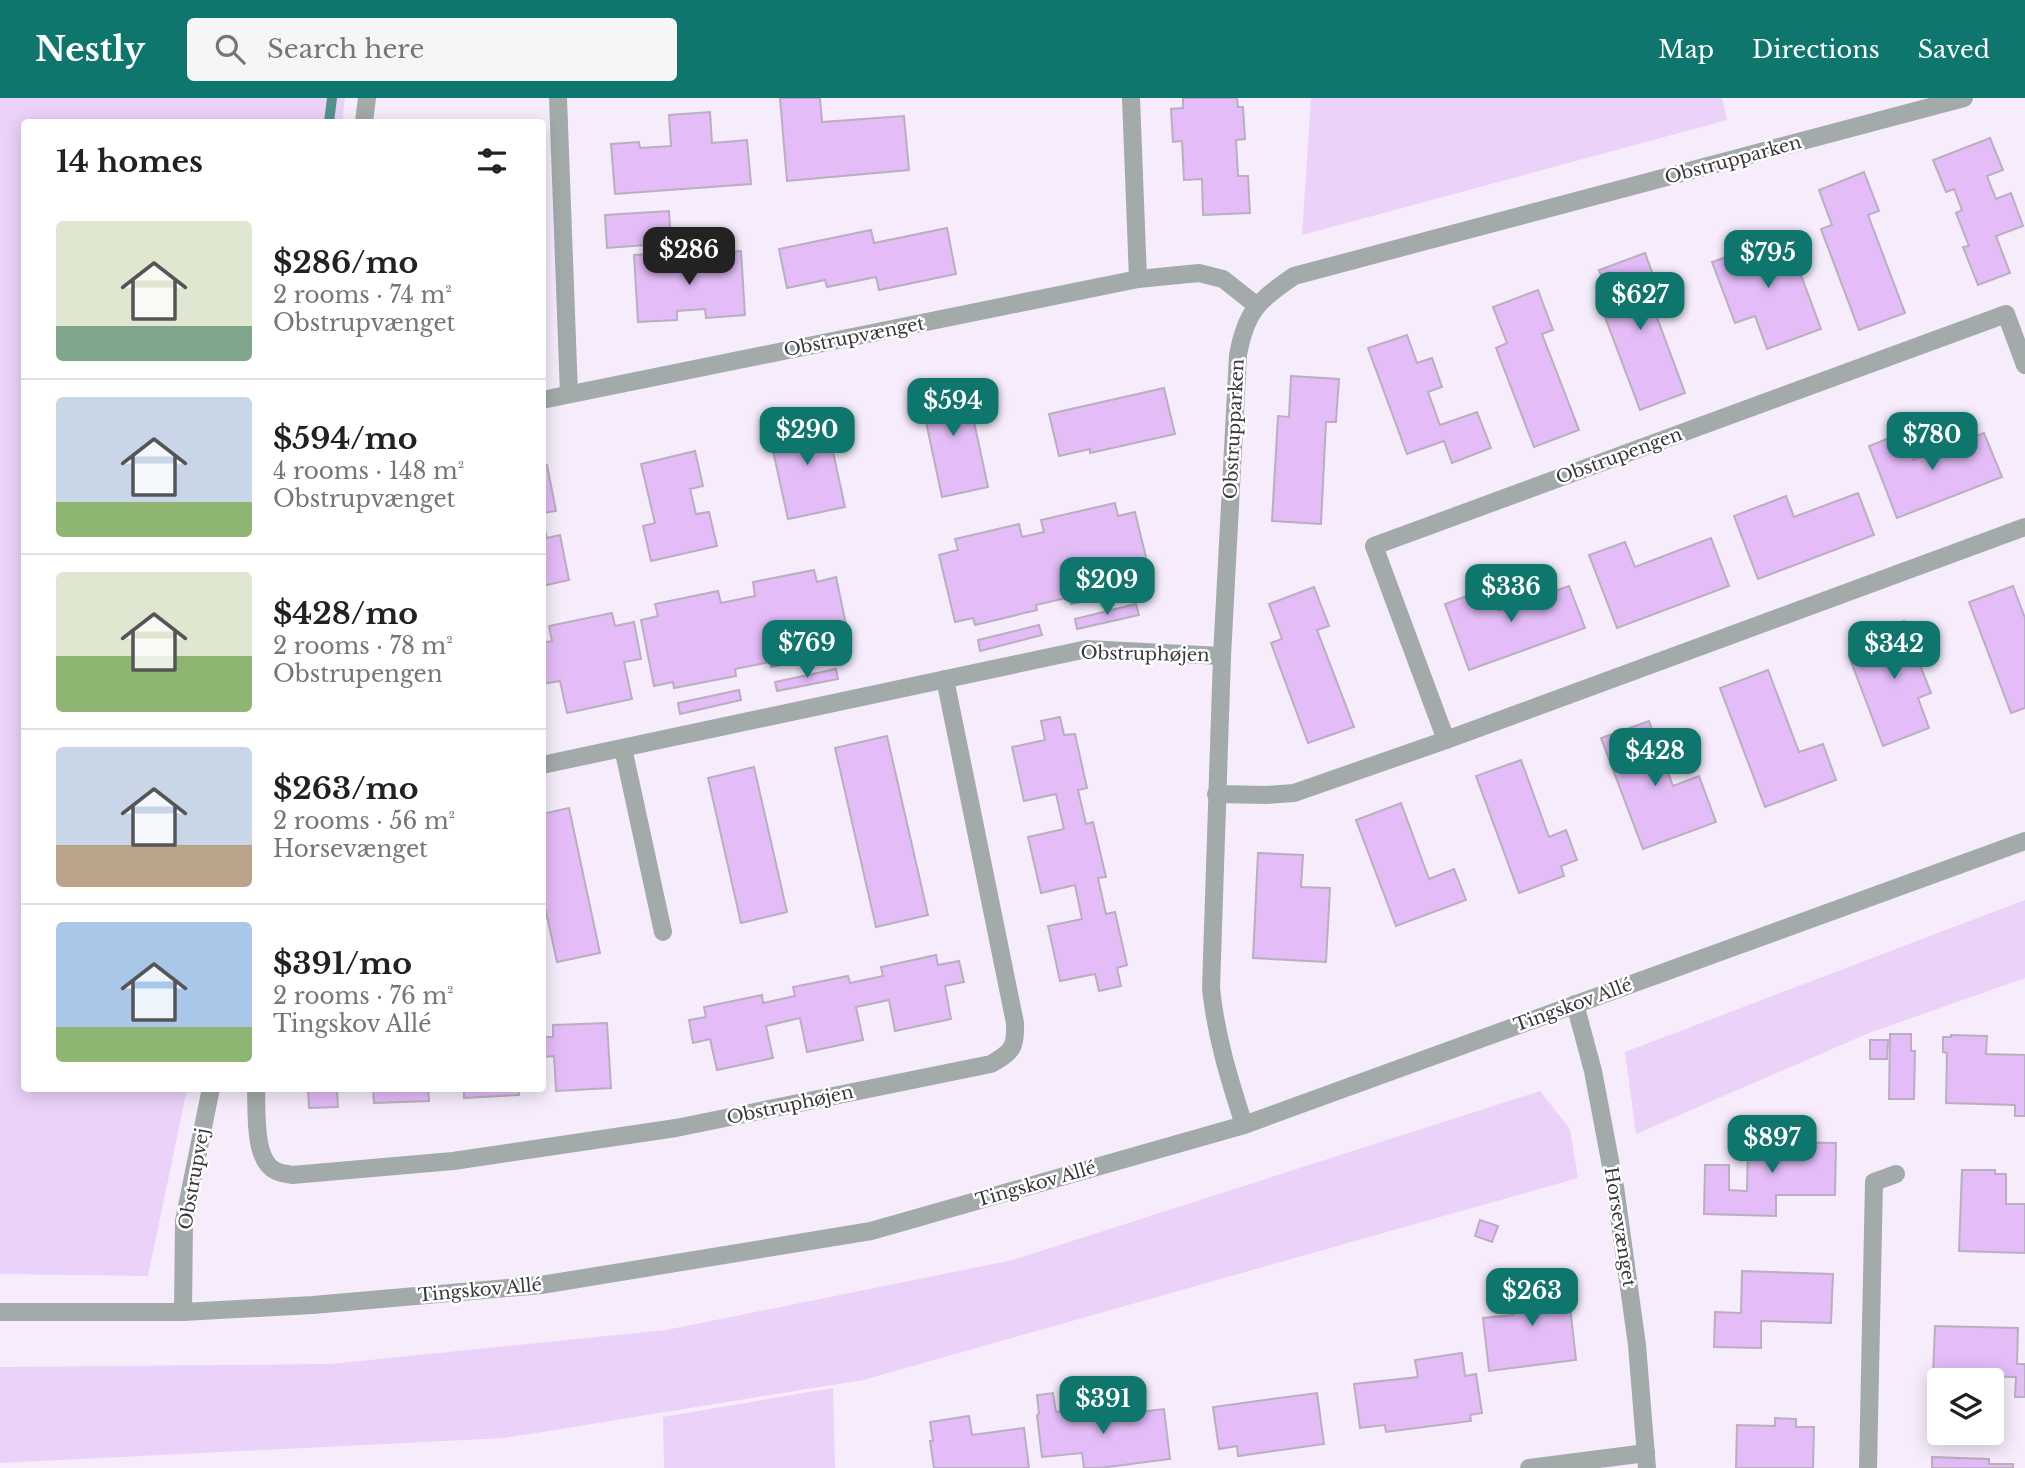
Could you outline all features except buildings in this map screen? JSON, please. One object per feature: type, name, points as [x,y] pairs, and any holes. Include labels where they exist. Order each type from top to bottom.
[{"type":"street","points":[[364,119],[366,98]]},
{"type":"street","points":[[558,98],[569,394]]},
{"type":"street","points":[[1131,98],[1139,279]]},
{"type":"street","name":"Obstrupparken","points":[[1244,1125],[1214,1023],[1211,988],[1216,794],[1238,355],[1242,336],[1256,305],[1294,276],[1943,101],[1964,98]]},
{"type":"street","name":"Obstrupvænget","points":[[546,399],[1139,279],[1199,273],[1223,279],[1256,305]]},
{"type":"street","name":"Obstrupengen","points":[[1446,740],[1374,546],[2006,314],[2025,365]]},
{"type":"street","points":[[1216,794],[1294,793],[1446,740],[2025,527]]},
{"type":"street","name":"Obstruphøjen","points":[[546,764],[1087,649],[1222,656]]},
{"type":"street","name":"Obstruphøjen","points":[[256,1092],[262,1158],[273,1170],[292,1175],[453,1161],[676,1128],[991,1064],[1010,1053],[1016,1038],[1015,1023],[944,679]]},
{"type":"street","points":[[623,748],[663,932]]},
{"type":"street","name":"Tingskov Allé","points":[[0,1312],[183,1312],[313,1305],[541,1285],[871,1231],[1244,1125],[2025,841]]},
{"type":"street","name":"Horsevænget","points":[[1529,1468],[1646,1461],[1637,1345],[1615,1187],[1593,1071],[1575,1004]]},
{"type":"street","name":"Obstrupvej","points":[[183,1312],[184,1221],[210,1092]]},
{"type":"street","points":[[1868,1468],[1874,1182],[1896,1174]]},
{"type":"shaded area","points":[[0,98],[345,98],[342,119],[21,119],[21,1092],[186,1092],[148,1276],[0,1274]]},
{"type":"shaded area","points":[[1311,98],[1722,98],[1727,120],[1302,235]]},
{"type":"shaded area","points":[[2025,900],[2025,978],[1869,1033],[1636,1134],[1625,1052]]},
{"type":"shaded area","points":[[1540,1091],[1570,1129],[1578,1178],[863,1380],[505,1438],[0,1463],[0,1367],[330,1364],[666,1330],[1013,1260]]},
{"type":"shaded area","points":[[833,1388],[835,1468],[664,1468],[663,1417]]},
{"type":"waterway","points":[[329,119],[332,98]]}]
